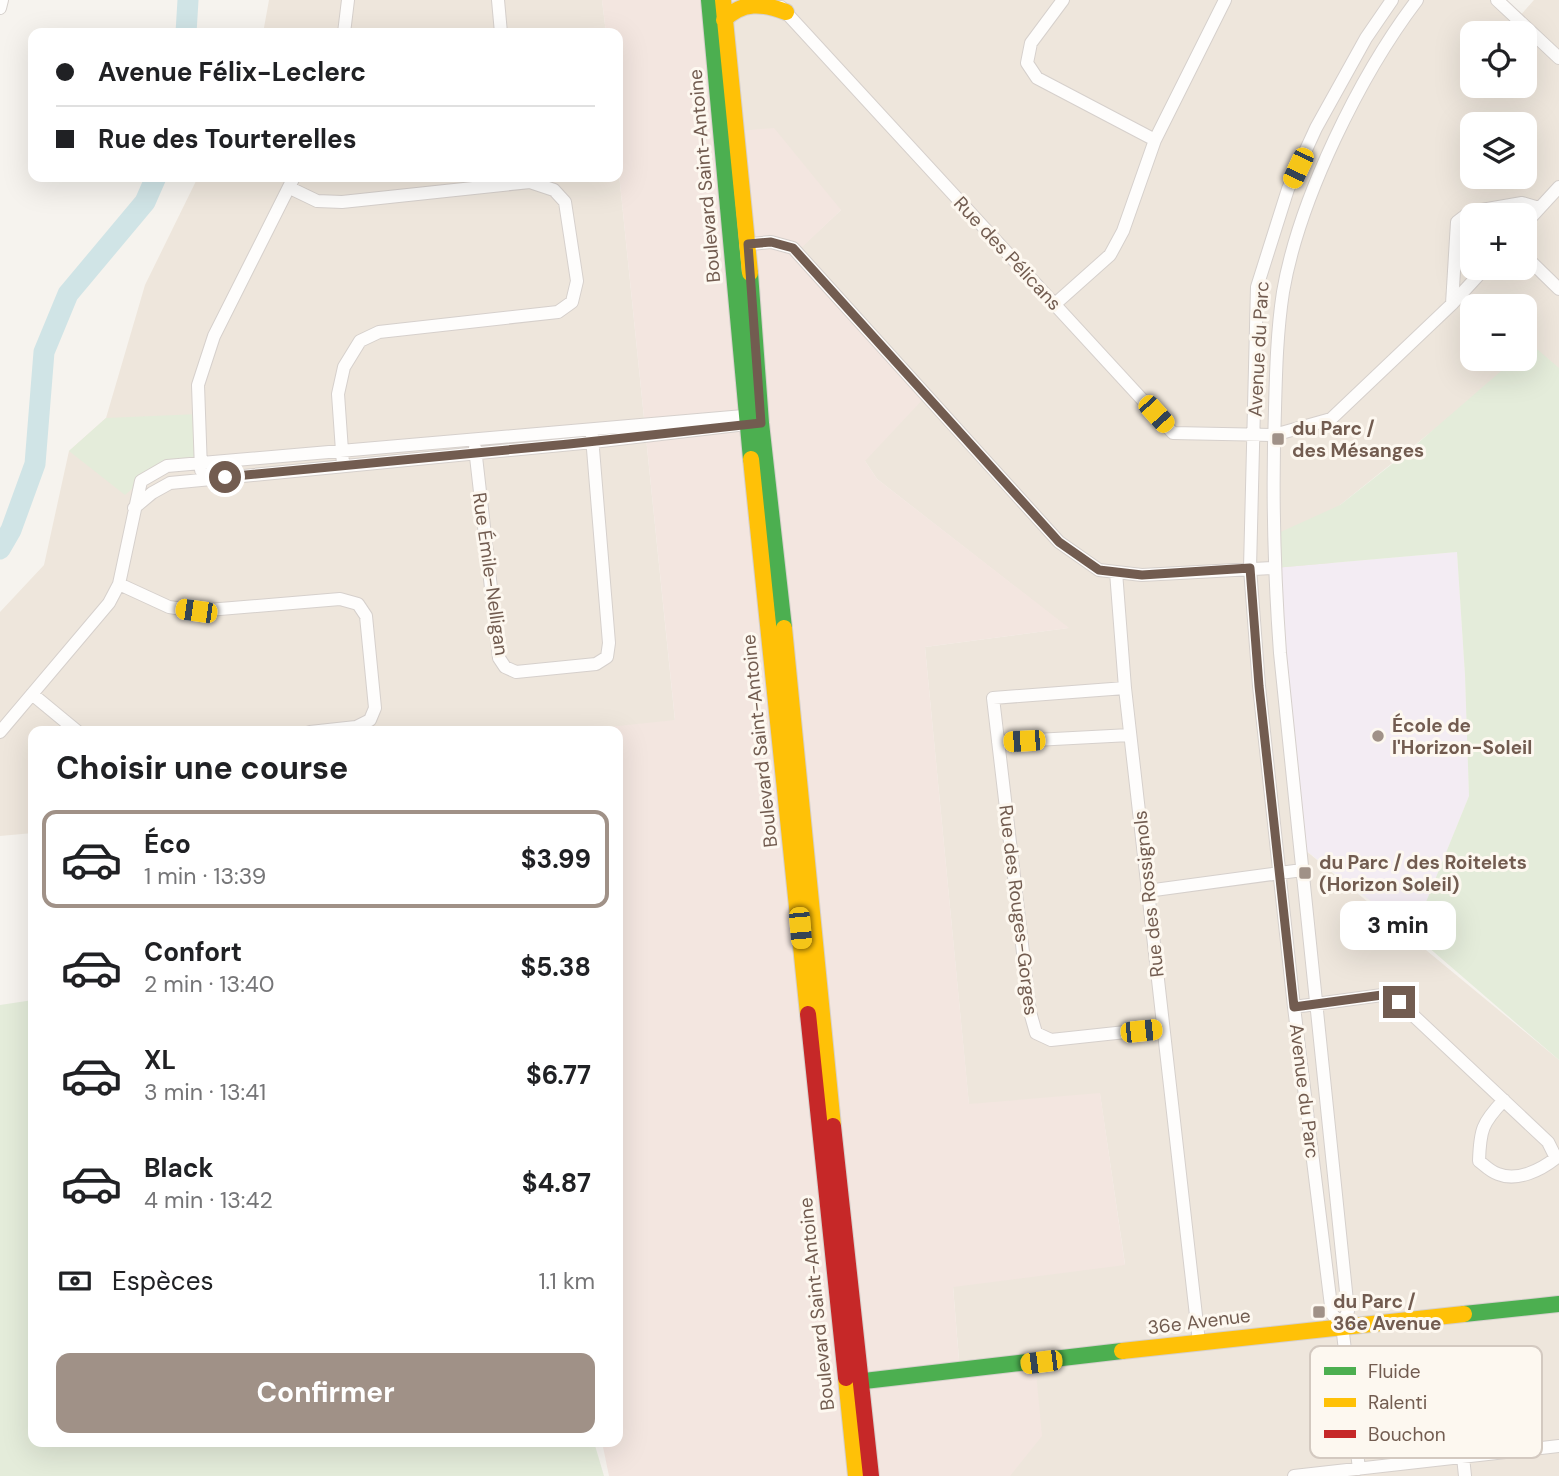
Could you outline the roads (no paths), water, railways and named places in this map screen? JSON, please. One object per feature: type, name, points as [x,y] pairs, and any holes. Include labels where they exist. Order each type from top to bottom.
[{"type":"main road","name":"Boulevard Saint-Antoine","points":[[709,0],[731,247],[754,419],[852,1382],[856,1476]]},
{"type":"main road","name":"Boulevard Saint-Antoine","points":[[723,0],[748,244],[754,419]]},
{"type":"main road","points":[[724,20],[730,8],[742,2],[758,1],[786,12]]},
{"type":"main road","name":"36e Avenue","points":[[852,1382],[1342,1325],[1559,1304]]},
{"type":"main road","name":"Boulevard Saint-Antoine","points":[[852,1382],[871,1476]]},
{"type":"street","points":[[0,8],[2,0]]},
{"type":"street","points":[[345,28],[348,0]]},
{"type":"street","points":[[498,0],[501,28]]},
{"type":"street","name":"Rue des Pélicans","points":[[774,0],[1173,433],[1274,435],[1331,419],[1474,280]]},
{"type":"street","points":[[1063,0],[1031,43],[1027,63],[1037,78],[1155,140]]},
{"type":"street","points":[[1055,304],[1110,255],[1123,231],[1155,140],[1225,0]]},
{"type":"street","name":"Avenue du Parc","points":[[1342,1325],[1332,1314],[1294,1007],[1259,686],[1250,568],[1257,287],[1288,189],[1316,128],[1366,38],[1392,0]]},
{"type":"street","name":"Avenue du Parc","points":[[1344,1346],[1342,1325],[1348,1311],[1301,870],[1274,568],[1274,435],[1279,327],[1283,292],[1311,199],[1354,99],[1383,49],[1417,0]]},
{"type":"street","points":[[1497,0],[1559,58]]},
{"type":"street","points":[[201,480],[198,385],[214,336],[292,182],[317,201],[342,202],[530,182],[554,190],[565,202],[577,281],[572,302],[558,312],[379,332],[360,341],[344,367],[338,394],[343,459]]},
{"type":"street","points":[[1537,210],[1559,187]]},
{"type":"street","points":[[1452,304],[1457,222],[1470,212],[1483,209],[1522,203],[1539,208]]},
{"type":"street","points":[[731,247],[771,242],[793,248],[1059,542],[1099,570],[1142,575],[1274,568]]},
{"type":"street","points":[[1537,268],[1559,289]]},
{"type":"street","points":[[0,732],[109,603],[119,584],[141,481],[167,466],[475,454],[592,436],[754,419]]},
{"type":"street","points":[[134,508],[152,492],[170,483],[474,440],[592,436]]},
{"type":"street","name":"Rue Émile-Nelligan","points":[[474,440],[499,658],[505,667],[516,672],[596,664],[607,657],[609,643],[592,436]]},
{"type":"street","name":"Rue des Rossignols","points":[[1116,572],[1130,735],[1199,1342]]},
{"type":"street","points":[[119,584],[169,607],[196,611],[340,599],[358,604],[366,616],[375,708],[370,720],[358,726]]},
{"type":"street","points":[[1259,686],[1283,686]]},
{"type":"street","name":"Rue des Rouges-Gorges","points":[[1125,688],[993,698],[1030,1012],[1036,1032],[1051,1040],[1163,1028]]},
{"type":"street","points":[[32,694],[71,726]]},
{"type":"street","points":[[998,742],[1130,735]]},
{"type":"street","points":[[1147,891],[1301,870]]},
{"type":"street","points":[[1294,1007],[1382,995],[1399,1002],[1504,1100],[1548,1142],[1556,1158],[1542,1168],[1518,1176],[1498,1175],[1479,1161],[1480,1133],[1494,1110],[1504,1100]]},
{"type":"street","name":"Avenue du Parc","points":[[1358,1458],[1359,1469]]},
{"type":"street","points":[[1294,1476],[1338,1474],[1454,1458]]},
{"type":"street","points":[[1463,1458],[1465,1476]]},
{"type":"waterway","points":[[186,28],[188,0]]},
{"type":"waterway","points":[[0,549],[11,530],[35,464],[44,352],[68,294],[145,202],[154,182]]},
{"type":"place","name":"du Parc / des Mésanges","points":[[1278,439]]},
{"type":"place","name":"École de l'Horizon-Soleil","points":[[1378,736]]},
{"type":"place","name":"du Parc / des Roitelets (Horizon Soleil)","points":[[1305,873]]},
{"type":"place","name":"du Parc / 36e Avenue","points":[[1319,1312]]}]
